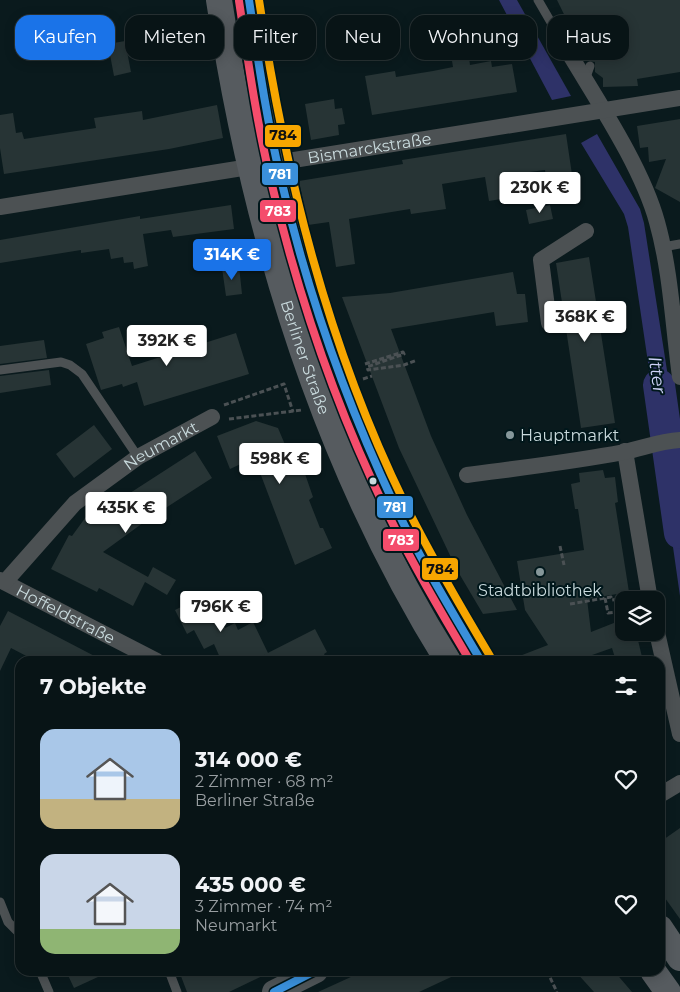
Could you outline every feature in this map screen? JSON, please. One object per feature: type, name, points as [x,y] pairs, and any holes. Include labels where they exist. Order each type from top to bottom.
[{"type":"main road","name":"Berliner Straße","points":[[219,0],[240,123],[251,168],[283,292],[321,404],[370,519],[445,656]]},
{"type":"main road","name":"Berliner Straße","points":[[249,0],[277,164],[307,278],[352,413],[384,484],[430,575],[478,656]]},
{"type":"main road","points":[[665,936],[680,958]]},
{"type":"main road","points":[[657,976],[668,992]]},
{"type":"street","points":[[577,60],[588,73],[604,112],[641,180],[657,221],[663,247],[678,346],[679,371]]},
{"type":"street","name":"Bismarckstraße","points":[[0,206],[277,164],[326,153],[604,112],[680,98]]},
{"type":"street","points":[[549,323],[541,260],[586,231]]},
{"type":"street","name":"Neumarkt","points":[[2,581],[75,503],[138,457],[220,414]]},
{"type":"street","points":[[468,475],[625,452],[656,443],[678,440]]},
{"type":"street","points":[[625,452],[648,591]]},
{"type":"street","name":"Hoffeldstraße","points":[[2,581],[148,656]]},
{"type":"street","points":[[659,641],[662,656]]},
{"type":"street","points":[[665,668],[680,734]]},
{"type":"street","points":[[665,792],[680,783]]},
{"type":"street","points":[[274,992],[306,976]]},
{"type":"lane","points":[[538,0],[547,15]]},
{"type":"lane","points":[[663,247],[680,244]]},
{"type":"lane","points":[[0,370],[61,362],[70,365],[82,374],[138,457]]},
{"type":"lane","points":[[0,902],[8,922],[15,929]]},
{"type":"lane","points":[[42,976],[49,992]]},
{"type":"lane","points":[[171,976],[177,992]]},
{"type":"path","points":[[365,364],[403,352],[404,354],[367,367],[368,370],[404,365],[417,360]]},
{"type":"path","points":[[363,379],[372,376]]},
{"type":"path","points":[[220,414],[284,384],[293,412]]},
{"type":"path","points":[[220,414],[293,412],[302,409]]},
{"type":"path","points":[[560,546],[564,565]]},
{"type":"path","points":[[570,604],[611,597],[612,600],[615,599]]},
{"type":"path","points":[[605,598],[608,613],[615,612]]},
{"type":"path","points":[[549,976],[557,992]]},
{"type":"water","points":[[499,0],[517,0],[525,15],[507,15]]},
{"type":"water","points":[[537,36],[547,53],[547,60],[551,60],[571,96],[552,100],[531,60],[537,60]]},
{"type":"water","points":[[597,134],[640,209],[644,223],[676,428],[658,430],[628,227],[624,214],[581,143]]},
{"type":"water","points":[[679,454],[680,462],[680,596],[660,456]]},
{"type":"building","points":[[557,0],[680,0],[680,72],[637,79],[638,86],[603,87],[603,78],[595,72],[595,62],[587,60],[629,60],[629,15],[564,15]]},
{"type":"building","points":[[125,41],[125,60],[129,60],[131,72],[114,76],[111,60],[115,60],[115,43]]},
{"type":"building","points":[[469,60],[470,65],[491,61],[492,67],[512,64],[517,92],[372,115],[365,76],[395,71],[396,77],[433,71],[453,67],[452,61]]},
{"type":"building","points":[[334,99],[335,109],[342,108],[345,124],[338,125],[339,135],[311,140],[305,104]]},
{"type":"building","points":[[217,105],[223,138],[169,149],[4,174],[0,148],[0,115],[13,113],[16,133],[22,132],[24,139],[96,128],[94,118],[142,111],[143,120]]},
{"type":"building","points":[[680,119],[680,202],[655,188],[666,159],[649,162],[648,147],[640,148],[637,126]]},
{"type":"building","points":[[566,134],[574,188],[548,192],[545,170],[514,174],[514,178],[509,178],[513,197],[489,201],[485,177],[442,184],[446,209],[411,214],[410,209],[349,219],[355,264],[336,267],[329,222],[308,225],[299,181],[403,164],[402,160]]},
{"type":"building","points":[[231,205],[234,229],[173,237],[171,230],[143,234],[148,266],[134,269],[133,262],[124,263],[123,257],[111,259],[109,249],[81,253],[81,250],[0,263],[0,240],[140,216],[140,219]]},
{"type":"building","points":[[550,205],[553,219],[529,224],[526,210]]},
{"type":"building","points":[[589,257],[615,423],[581,428],[556,263]]},
{"type":"building","points":[[239,266],[242,294],[226,296],[222,268]]},
{"type":"building","points":[[513,272],[517,294],[525,294],[528,322],[496,326],[494,312],[391,329],[431,436],[467,515],[517,610],[483,614],[457,570],[399,448],[342,297],[390,293]]},
{"type":"building","points":[[119,327],[132,366],[236,333],[249,374],[144,406],[137,382],[123,387],[122,384],[101,390],[86,344],[104,338],[102,332]]},
{"type":"building","points":[[44,340],[47,358],[0,364],[0,346]]},
{"type":"building","points":[[49,370],[51,385],[0,393],[0,376]]},
{"type":"building","points":[[256,421],[278,428],[286,447],[295,445],[313,497],[309,500],[320,528],[323,528],[332,548],[295,565],[259,470],[245,462],[230,469],[217,436]]},
{"type":"building","points":[[94,425],[112,449],[74,478],[56,454]]},
{"type":"building","points":[[195,451],[212,478],[147,520],[103,552],[148,577],[153,567],[176,580],[167,595],[145,582],[133,606],[99,588],[97,592],[51,569],[69,535],[72,536],[88,514],[130,493]]},
{"type":"building","points":[[603,470],[605,478],[615,477],[618,502],[615,503],[629,591],[615,591],[615,594],[587,599],[591,632],[615,623],[615,641],[638,641],[642,656],[614,656],[612,648],[589,656],[520,656],[548,645],[525,610],[517,561],[584,550],[578,509],[575,509],[571,484],[580,482],[579,473]]},
{"type":"building","points":[[203,596],[215,620],[220,618],[225,628],[235,623],[238,630],[253,622],[268,653],[262,656],[219,656],[214,644],[204,649],[194,630],[187,634],[175,610]]},
{"type":"building","points":[[8,611],[94,656],[26,656],[11,648],[0,671],[0,626]]},
{"type":"building","points":[[315,629],[327,652],[324,654],[325,656],[262,656]]},
{"type":"building","points":[[680,828],[680,919],[665,898],[665,838]]},
{"type":"building","points":[[68,976],[100,976],[74,988]]},
{"type":"building","points":[[181,976],[263,976],[229,992],[187,992]]},
{"type":"building","points":[[353,976],[453,976],[419,992],[318,992]]},
{"type":"building","points":[[580,976],[618,976],[632,992],[594,992]]},
{"type":"waterway","name":"Itter","points":[[659,385],[680,533]]},
{"type":"transit line","name":"781","points":[[249,0],[266,110],[280,175],[290,218],[328,344],[343,385],[395,506],[425,565],[478,656]]},
{"type":"transit line","name":"784","points":[[259,0],[282,130],[296,194],[312,258],[331,321],[377,444],[405,504],[446,581],[490,656]]},
{"type":"transit line","name":"783","points":[[239,1],[256,111],[270,177],[292,263],[319,348],[334,390],[387,512],[467,656]]},
{"type":"transit line","name":"781","points":[[274,992],[305,976]]},
{"type":"place","name":"Hauptmarkt","points":[[510,435]]},
{"type":"place","name":"Stadtbibliothek","points":[[540,572]]}]
